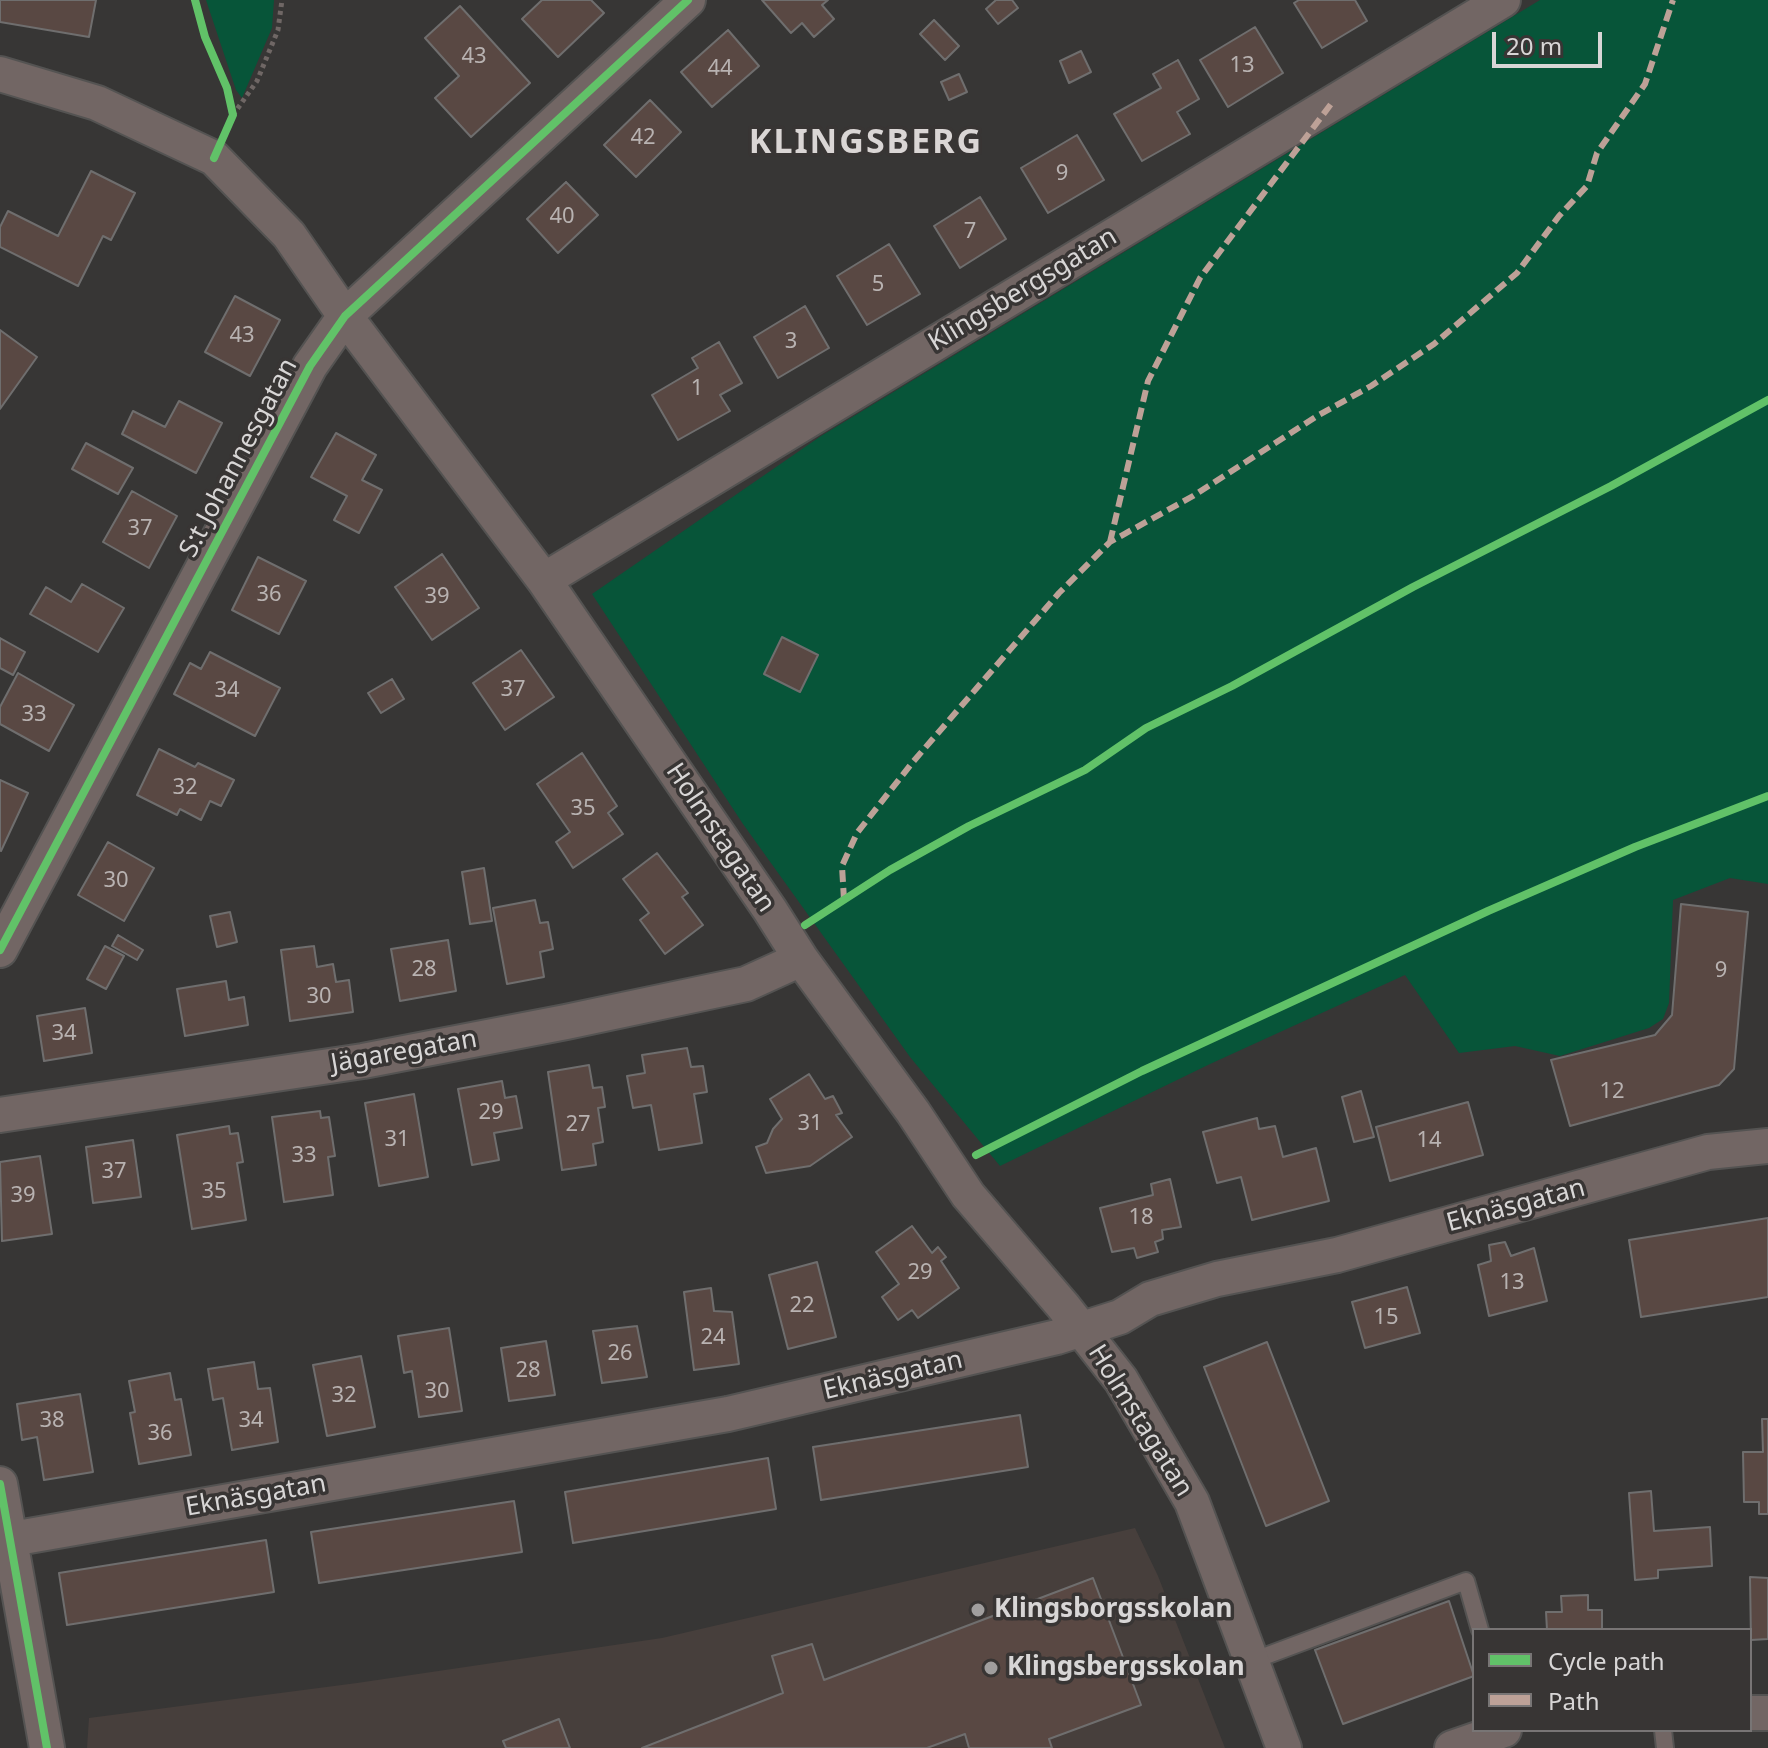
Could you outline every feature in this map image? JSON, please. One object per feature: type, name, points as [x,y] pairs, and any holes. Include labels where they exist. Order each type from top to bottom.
[{"type":"street","name":"S:t Johannesgatan","points":[[0,950],[310,366],[345,316],[688,0]]},
{"type":"street","name":"Klingsbergsgatan","points":[[544,580],[1503,0]]},
{"type":"street","name":"Holmstagatan","points":[[0,74],[97,103],[214,158],[289,235],[345,316],[544,580],[801,959],[913,1112],[968,1195],[1121,1380],[1192,1502],[1284,1748]]},
{"type":"street","name":"Jägaregatan","points":[[0,1115],[363,1061],[550,1025],[746,984],[801,959]]},
{"type":"street","name":"Eknäsgatan","points":[[5,1540],[728,1414],[930,1369],[1081,1330],[1120,1317],[1150,1299],[1217,1279],[1337,1255],[1708,1152],[1768,1146]]},
{"type":"street","points":[[0,1484],[5,1540],[47,1748]]},
{"type":"street","points":[[1452,1748],[1498,1732]]},
{"type":"lane","points":[[1252,1661],[1466,1581],[1479,1628]]},
{"type":"path","points":[[233,115],[257,81],[278,30],[282,0]]},
{"type":"path","points":[[805,925],[890,870],[969,826],[1085,770],[1146,728],[1232,686],[1768,400]]},
{"type":"path","points":[[976,1155],[1142,1071],[1488,911],[1635,847],[1768,796]]},
{"type":"shaded area","name":"Klingsborgsskolan","points":[[1135,1528],[1158,1576],[1225,1748],[87,1748],[89,1718],[662,1638]]},
{"type":"green space","points":[[206,0],[274,0],[272,28],[242,98],[236,90]]},
{"type":"green space","points":[[1540,0],[1768,0],[1768,884],[1730,878],[1673,900],[1669,1003],[1663,1019],[1649,1028],[1560,1056],[1515,1046],[1459,1053],[1405,975],[1210,1064],[1000,1166],[910,1057],[743,824],[592,594],[821,436]]},
{"type":"building","points":[[0,0],[96,0],[89,37],[0,22]]},
{"type":"building","points":[[542,0],[591,0],[604,13],[558,57],[522,19]]},
{"type":"building","points":[[762,0],[828,0],[822,5],[834,19],[814,37],[802,23],[791,33]]},
{"type":"building","points":[[996,0],[1012,0],[1018,8],[998,24],[986,9]]},
{"type":"building","points":[[1299,0],[1355,0],[1367,21],[1322,48],[1294,3]]},
{"type":"building","points":[[460,6],[530,83],[471,137],[435,98],[459,76],[425,38]]},
{"type":"building","points":[[934,20],[959,46],[945,60],[920,34]]},
{"type":"building","points":[[1255,27],[1283,73],[1228,107],[1200,60]]},
{"type":"building","points":[[728,30],[759,66],[712,107],[681,72]]},
{"type":"building","points":[[1081,51],[1091,72],[1069,83],[1060,61]]},
{"type":"building","points":[[1178,60],[1199,99],[1177,112],[1190,134],[1142,161],[1114,114],[1161,88],[1153,74]]},
{"type":"building","points":[[959,74],[967,92],[949,100],[941,82]]},
{"type":"building","points":[[650,100],[681,132],[636,177],[604,145]]},
{"type":"building","points":[[1077,135],[1104,180],[1048,213],[1021,168]]},
{"type":"building","points":[[91,171],[135,193],[111,240],[103,236],[78,286],[0,247],[0,227],[8,211],[58,236]]},
{"type":"building","points":[[566,182],[598,215],[558,253],[527,219]]},
{"type":"building","points":[[980,197],[1006,239],[960,268],[934,226]]},
{"type":"building","points":[[889,244],[920,294],[867,325],[837,276]]},
{"type":"building","points":[[235,296],[280,320],[250,376],[205,352]]},
{"type":"building","points":[[805,306],[829,348],[778,378],[754,337]]},
{"type":"building","points":[[0,330],[37,357],[0,409]]},
{"type":"building","points":[[719,342],[742,383],[720,395],[730,411],[678,440],[652,395],[698,368],[692,358]]},
{"type":"building","points":[[179,401],[222,423],[196,473],[122,434],[133,411],[165,427]]},
{"type":"building","points":[[336,433],[376,455],[362,480],[382,490],[359,533],[334,520],[347,496],[311,477]]},
{"type":"building","points":[[86,443],[133,468],[118,494],[72,469]]},
{"type":"building","points":[[132,491],[177,516],[149,568],[103,542]]},
{"type":"building","points":[[442,554],[479,608],[432,640],[395,587]]},
{"type":"building","points":[[258,557],[306,581],[279,634],[232,610]]},
{"type":"building","points":[[82,584],[124,608],[98,652],[30,614],[46,587],[71,602]]},
{"type":"building","points":[[782,637],[818,655],[800,692],[764,674]]},
{"type":"building","points":[[0,638],[25,652],[13,675],[0,668]]},
{"type":"building","points":[[521,650],[554,697],[505,730],[473,683]]},
{"type":"building","points":[[210,652],[280,688],[255,736],[174,694],[190,663],[201,669]]},
{"type":"building","points":[[18,673],[74,705],[49,751],[0,724],[0,707]]},
{"type":"building","points":[[392,679],[404,699],[381,713],[368,693]]},
{"type":"building","points":[[159,749],[195,767],[198,763],[234,780],[221,806],[210,801],[201,820],[180,809],[177,815],[137,795]]},
{"type":"building","points":[[582,753],[617,806],[608,813],[623,834],[573,868],[556,842],[570,832],[537,784]]},
{"type":"building","points":[[0,780],[28,793],[1,851],[0,850]]},
{"type":"building","points":[[108,842],[154,868],[124,921],[78,895]]},
{"type":"building","points":[[657,853],[688,893],[682,897],[703,925],[665,954],[640,920],[649,913],[623,879]]},
{"type":"building","points":[[484,868],[492,921],[470,924],[462,872]]},
{"type":"building","points":[[535,900],[540,923],[548,922],[553,949],[540,952],[544,977],[507,984],[493,908]]},
{"type":"building","points":[[1681,904],[1748,912],[1734,1069],[1719,1085],[1570,1126],[1551,1060],[1655,1035],[1672,1015]]},
{"type":"building","points":[[230,912],[237,942],[217,947],[210,916]]},
{"type":"building","points":[[118,935],[143,950],[137,960],[112,946]]},
{"type":"building","points":[[448,940],[456,991],[400,1001],[391,949]]},
{"type":"building","points":[[105,946],[124,956],[106,989],[87,979]]},
{"type":"building","points":[[314,946],[317,967],[333,964],[336,982],[349,980],[353,1012],[290,1021],[281,950]]},
{"type":"building","points":[[226,981],[229,1000],[244,997],[248,1025],[185,1036],[177,989]]},
{"type":"building","points":[[85,1008],[92,1053],[44,1061],[37,1016]]},
{"type":"building","points":[[687,1048],[691,1067],[703,1066],[707,1092],[694,1094],[702,1143],[659,1150],[651,1105],[633,1108],[627,1076],[645,1073],[642,1055]]},
{"type":"building","points":[[589,1065],[593,1088],[602,1087],[605,1107],[598,1108],[603,1142],[593,1144],[596,1165],[562,1170],[548,1072]]},
{"type":"building","points":[[809,1074],[825,1099],[833,1096],[842,1113],[836,1115],[852,1137],[810,1166],[766,1173],[756,1147],[767,1143],[782,1119],[770,1099]]},
{"type":"building","points":[[502,1081],[505,1098],[516,1096],[522,1128],[494,1133],[499,1160],[472,1165],[458,1089]]},
{"type":"building","points":[[1361,1091],[1374,1137],[1354,1142],[1342,1097]]},
{"type":"building","points":[[414,1094],[428,1177],[379,1186],[365,1103]]},
{"type":"building","points":[[1468,1102],[1483,1155],[1390,1181],[1376,1127]]},
{"type":"building","points":[[320,1111],[321,1118],[329,1117],[335,1156],[328,1157],[333,1195],[284,1202],[272,1117]]},
{"type":"building","points":[[1257,1118],[1259,1129],[1275,1126],[1283,1157],[1316,1148],[1329,1201],[1252,1220],[1241,1177],[1217,1183],[1203,1132]]},
{"type":"building","points":[[229,1126],[230,1134],[238,1133],[243,1162],[237,1163],[246,1220],[192,1229],[177,1135]]},
{"type":"building","points":[[133,1140],[141,1197],[93,1203],[86,1147]]},
{"type":"building","points":[[40,1156],[52,1234],[2,1241],[0,1162]]},
{"type":"building","points":[[1170,1179],[1181,1227],[1162,1230],[1163,1239],[1155,1242],[1158,1252],[1137,1258],[1134,1248],[1112,1252],[1100,1208],[1153,1195],[1151,1184]]},
{"type":"building","points":[[1768,1218],[1768,1297],[1641,1317],[1629,1240]]},
{"type":"building","points":[[912,1226],[932,1253],[938,1247],[946,1257],[941,1261],[959,1288],[918,1318],[912,1310],[898,1320],[882,1297],[899,1284],[876,1252]]},
{"type":"building","points":[[1505,1242],[1511,1256],[1534,1248],[1547,1301],[1489,1316],[1478,1265],[1491,1261],[1489,1245]]},
{"type":"building","points":[[817,1262],[836,1337],[788,1349],[769,1275]]},
{"type":"building","points":[[1407,1287],[1420,1333],[1365,1348],[1352,1302]]},
{"type":"building","points":[[711,1288],[714,1311],[732,1312],[739,1364],[694,1370],[684,1292]]},
{"type":"building","points":[[637,1326],[647,1377],[602,1383],[593,1331]]},
{"type":"building","points":[[449,1328],[462,1411],[419,1417],[412,1371],[404,1373],[398,1336]]},
{"type":"building","points":[[546,1341],[555,1395],[509,1401],[501,1348]]},
{"type":"building","points":[[1267,1342],[1329,1501],[1266,1526],[1204,1367]]},
{"type":"building","points":[[361,1356],[375,1427],[327,1436],[313,1365]]},
{"type":"building","points":[[254,1362],[258,1389],[270,1388],[278,1442],[232,1450],[223,1398],[213,1400],[208,1369]]},
{"type":"building","points":[[170,1373],[175,1400],[181,1399],[191,1455],[139,1464],[130,1413],[135,1412],[129,1381]]},
{"type":"building","points":[[80,1394],[93,1472],[44,1480],[37,1437],[22,1440],[17,1404]]},
{"type":"building","points":[[1020,1415],[1028,1467],[821,1500],[813,1447]]},
{"type":"building","points":[[1762,1419],[1768,1419],[1768,1514],[1759,1514],[1759,1502],[1744,1502],[1743,1452],[1763,1452]]},
{"type":"building","points":[[768,1458],[776,1509],[573,1543],[565,1492]]},
{"type":"building","points":[[1651,1491],[1654,1531],[1710,1527],[1712,1566],[1658,1570],[1658,1578],[1635,1580],[1629,1493]]},
{"type":"building","points":[[514,1501],[522,1552],[319,1583],[311,1532]]},
{"type":"building","points":[[266,1540],[274,1592],[67,1625],[59,1573]]},
{"type":"building","points":[[1750,1577],[1768,1578],[1768,1639],[1752,1640]]},
{"type":"building","name":"Klingsbergsskolan","points":[[1093,1578],[1141,1705],[1049,1739],[1052,1748],[969,1748],[965,1734],[927,1748],[642,1748],[783,1693],[772,1656],[812,1644],[824,1680]]},
{"type":"building","points":[[1588,1595],[1588,1610],[1602,1610],[1602,1628],[1547,1628],[1546,1612],[1562,1612],[1561,1596]]},
{"type":"building","points":[[1449,1601],[1472,1677],[1343,1724],[1315,1650]]},
{"type":"building","points":[[559,1719],[570,1748],[506,1748],[503,1741]]},
{"type":"marked path","points":[[844,900],[842,866],[857,833],[912,763],[1059,593],[1110,542],[1193,496],[1317,416],[1371,386],[1434,344],[1517,273],[1559,216],[1587,186],[1597,153],[1645,84],[1673,0]]},
{"type":"marked path","points":[[1110,542],[1148,381],[1200,278],[1331,104]]},
{"type":"cycle path","points":[[195,0],[205,37],[227,88],[233,115],[214,158]]},
{"type":"cycle path","points":[[0,950],[310,366],[345,316],[688,0]]},
{"type":"cycle path","points":[[805,925],[890,870],[969,826],[1085,770],[1146,728],[1232,686],[1768,400]]},
{"type":"cycle path","points":[[976,1155],[1142,1071],[1488,911],[1635,847],[1768,796]]},
{"type":"cycle path","points":[[0,1484],[47,1748]]},
{"type":"place","name":"Klingsborgsskolan","points":[[978,1610]]},
{"type":"place","name":"Klingsbergsskolan","points":[[991,1668]]},
{"type":"district","name":"KLINGSBERG","points":[[866,143]]}]
